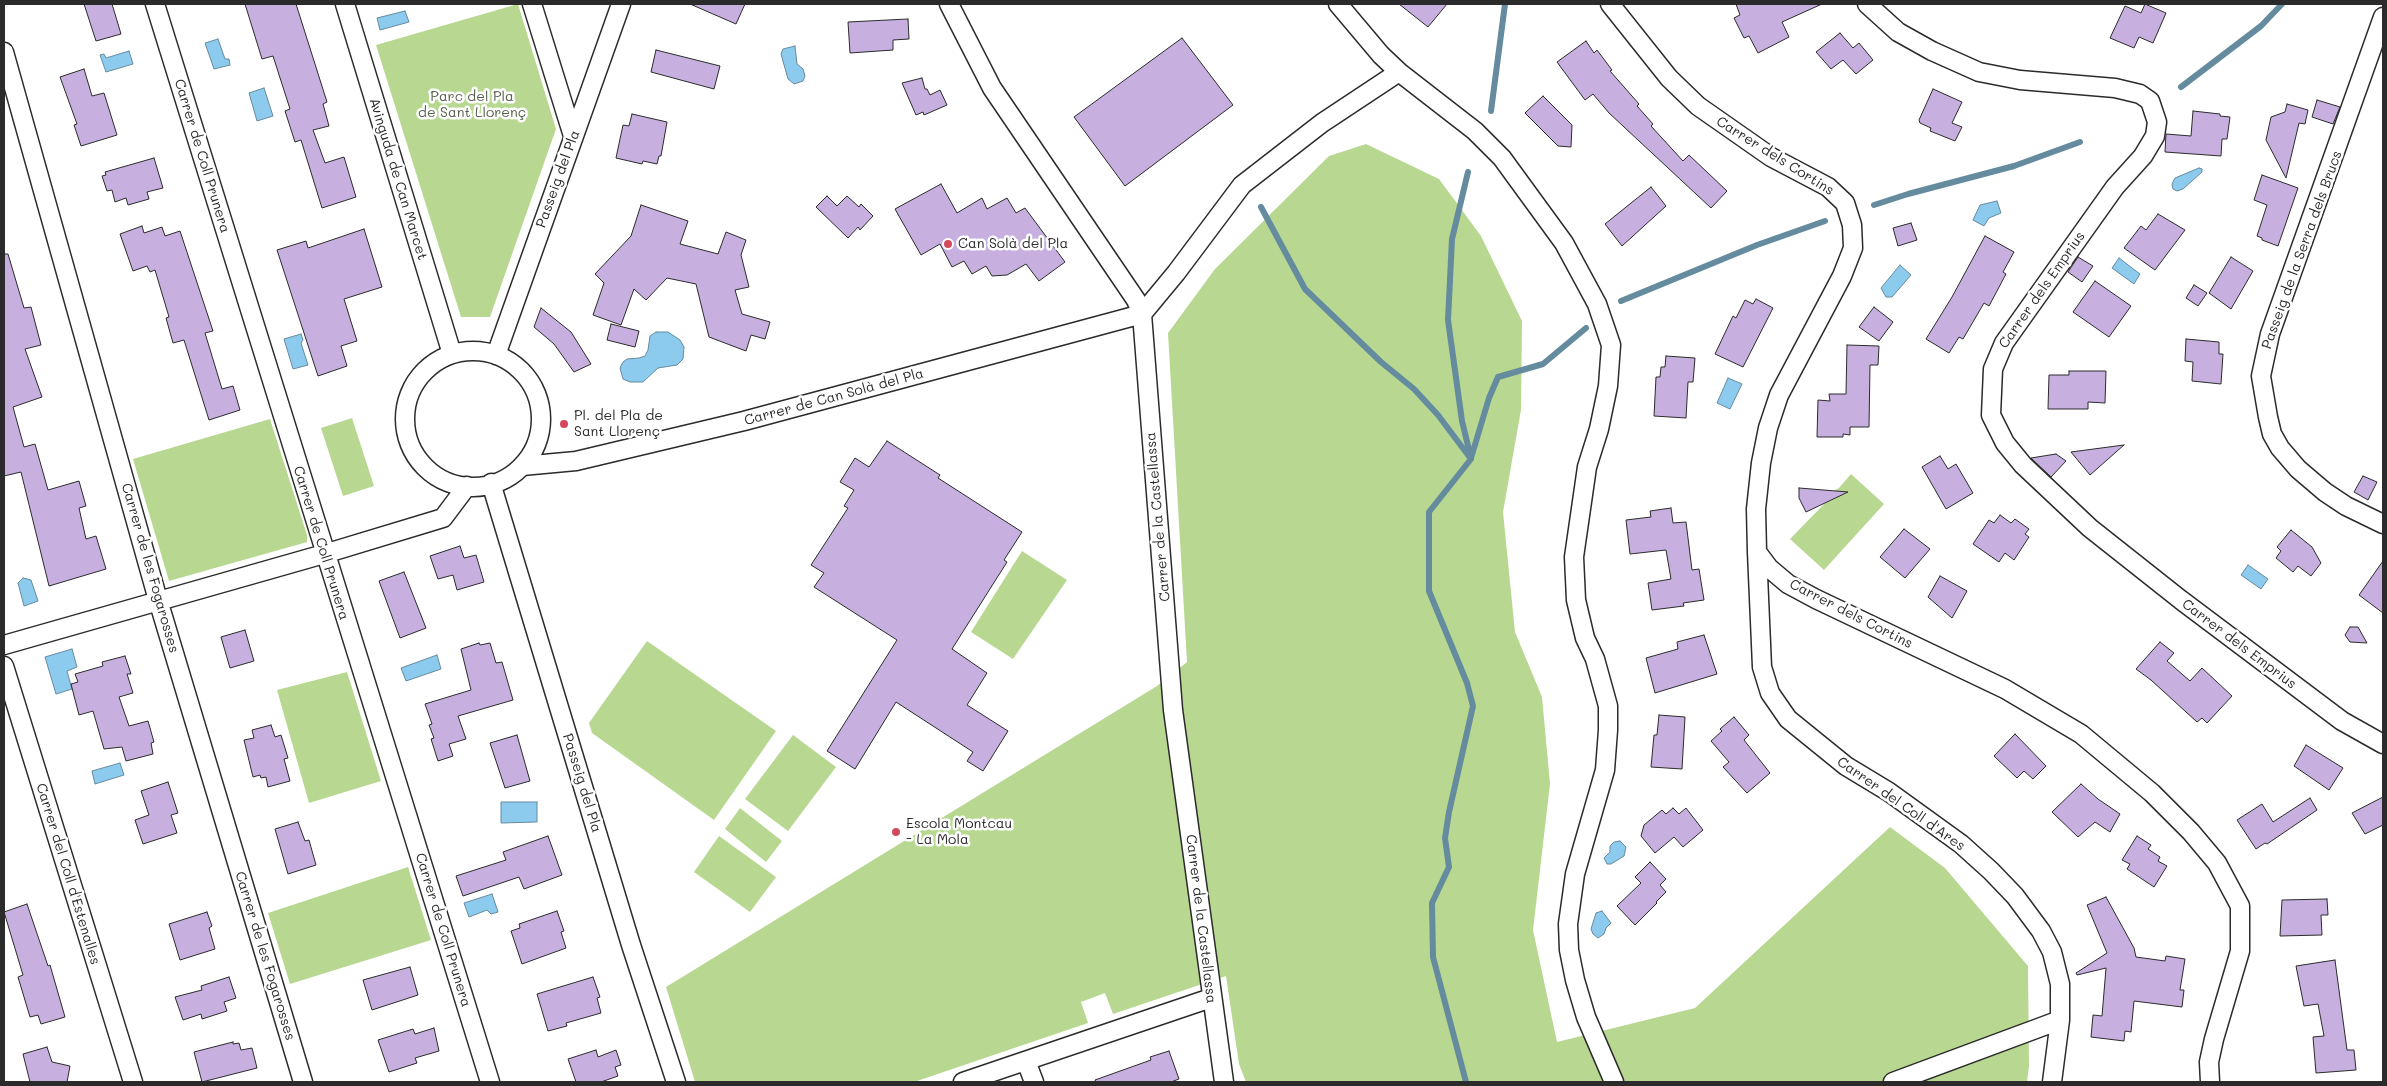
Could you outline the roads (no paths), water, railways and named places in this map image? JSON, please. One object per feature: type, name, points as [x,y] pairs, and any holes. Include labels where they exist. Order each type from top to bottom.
[{"type":"street","name":"Carrer de Coll Prunera","points":[[155,4],[324,554],[490,1082]]},
{"type":"street","name":"Avinguda de Can Marcet","points":[[345,4],[452,354]]},
{"type":"street","points":[[532,4],[573,136]]},
{"type":"street","name":"Passeig del Pla","points":[[496,354],[621,4]]},
{"type":"street","name":"Carrer de la Castellassa","points":[[950,4],[992,88],[1136,300],[1142,314],[1173,710],[1224,1082]]},
{"type":"street","points":[[1338,4],[1381,55],[1399,72],[1475,130],[1502,158],[1564,243],[1597,304],[1611,345],[1608,386],[1599,429],[1587,467],[1574,557],[1576,600],[1585,638],[1595,659],[1608,706],[1608,730],[1605,770],[1575,874],[1568,924],[1569,950],[1575,980],[1586,1017],[1614,1082]]},
{"type":"street","name":"Carrer dels Cortins","points":[[1610,4],[1669,78],[1698,106],[1771,157],[1828,187],[1845,203],[1852,225],[1853,248],[1842,276],[1779,395],[1768,428],[1756,509],[1757,552],[1769,568],[1795,588],[2005,689],[2081,734],[2152,793],[2191,832],[2217,863],[2240,906],[2240,951],[2214,1039],[2210,1062],[2210,1082]]},
{"type":"street","name":"Carrer dels Emprius","points":[[1867,4],[1898,32],[1932,51],[1979,72],[2020,80],[2115,88],[2140,94],[2150,101],[2158,122],[2155,136],[2143,156],[2115,187],[2004,343],[1993,369],[1991,415],[1998,432],[2022,465],[2090,528],[2181,600],[2342,721],[2383,744]]},
{"type":"street","name":"Passeig de la Serra dels Brucs","points":[[2383,17],[2270,334],[2262,376],[2272,434],[2280,448],[2298,469],[2325,492],[2346,506],[2383,524]]},
{"type":"street","name":"Carrer de les Fogarosses","points":[[4,52],[158,600],[303,1082]]},
{"type":"street","points":[[1142,314],[1176,273],[1242,185],[1322,123],[1399,72]]},
{"type":"street","name":"Carrer de Can Solà del Pla","points":[[522,466],[576,461],[734,423],[1142,314]]},
{"type":"street","points":[[476,350],[496,354],[514,364],[526,376],[539,400],[541,416],[539,434],[532,453],[522,466],[504,479],[491,484],[467,486],[448,482],[428,470],[415,454],[406,433],[405,412],[411,391],[421,375],[437,361],[452,354],[476,350]]},
{"type":"street","name":"Passeig del Pla","points":[[491,484],[676,1082]]},
{"type":"street","points":[[4,645],[324,554],[443,518],[467,486]]},
{"type":"street","name":"Carrer del Coll d'Ares","points":[[1757,552],[1762,667],[1770,693],[1788,719],[1846,766],[1889,792],[1961,844],[2015,896],[2041,932],[2052,952],[2060,984],[2060,1020],[2052,1082]]},
{"type":"street","name":"Carrer del Coll d'Estenalles","points":[[4,666],[133,1082]]},
{"type":"street","points":[[963,1082],[1211,998]]},
{"type":"street","points":[[1893,1082],[2060,1020]]},
{"type":"street","points":[[1026,1061],[1034,1082]]},
{"type":"water","points":[[405,11],[409,22],[380,30],[377,18]]},
{"type":"water","points":[[218,39],[225,59],[229,59],[230,65],[214,69],[205,43]]},
{"type":"water","points":[[795,46],[797,64],[803,69],[805,76],[803,81],[794,84],[788,79],[781,54],[783,49]]},
{"type":"water","points":[[129,51],[133,64],[106,72],[100,55],[104,54],[106,58]]},
{"type":"water","points":[[264,88],[273,116],[257,121],[249,93]]},
{"type":"water","points":[[2199,168],[2202,169],[2202,172],[2183,189],[2177,191],[2173,189],[2172,184],[2175,178]]},
{"type":"water","points":[[1997,201],[2001,213],[1989,218],[1984,226],[1973,220],[1980,205]]},
{"type":"water","points":[[2119,258],[2140,274],[2134,284],[2112,268]]},
{"type":"water","points":[[1900,265],[1911,275],[1892,297],[1886,297],[1881,288]]},
{"type":"water","points":[[656,332],[668,332],[680,340],[684,347],[683,359],[677,365],[658,368],[643,382],[630,382],[623,379],[620,368],[623,362],[627,359],[645,356],[650,336]]},
{"type":"water","points":[[301,334],[303,340],[301,343],[308,365],[293,369],[284,339]]},
{"type":"water","points":[[1728,378],[1742,384],[1730,409],[1717,403]]},
{"type":"water","points":[[2248,565],[2268,579],[2261,589],[2241,575]]},
{"type":"water","points":[[23,578],[31,580],[38,601],[24,606],[18,583]]},
{"type":"water","points":[[72,649],[77,667],[67,671],[72,689],[56,694],[45,657]]},
{"type":"water","points":[[437,655],[441,669],[406,681],[401,668]]},
{"type":"water","points":[[120,763],[124,775],[95,784],[92,771]]},
{"type":"water","points":[[501,802],[537,802],[537,822],[501,823]]},
{"type":"water","points":[[1620,841],[1626,847],[1624,856],[1611,864],[1607,864],[1604,858],[1610,852],[1610,846],[1614,842]]},
{"type":"water","points":[[492,894],[498,912],[491,914],[487,910],[469,917],[464,903]]},
{"type":"water","points":[[1602,911],[1611,923],[1606,928],[1604,934],[1598,938],[1591,929],[1596,913]]},
{"type":"waterway","points":[[1491,111],[1505,4]]},
{"type":"waterway","points":[[2181,87],[2261,26],[2282,4]]},
{"type":"waterway","points":[[1874,205],[2014,166],[2080,142]]},
{"type":"waterway","points":[[1468,172],[1452,239],[1448,320],[1462,421],[1470,454]]},
{"type":"waterway","points":[[1261,207],[1305,289],[1381,362],[1414,389],[1438,415],[1471,459],[1429,512],[1429,591],[1467,683],[1473,706],[1445,838],[1449,867],[1432,903],[1433,957],[1466,1082]]},
{"type":"waterway","points":[[1621,301],[1757,245],[1825,221]]},
{"type":"waterway","points":[[1471,458],[1489,398],[1498,377],[1543,364],[1586,328]]},
{"type":"place","name":"Can Solà del Pla","points":[[948,244]]},
{"type":"place","name":"Pl. del Pla de Sant Llorenç","points":[[564,424]]},
{"type":"place","name":"Escola Montcau - La Mola","points":[[896,832]]},
{"type":"park label","name":"Parc del Pla de Sant Llorenç","points":[[472,105]]}]
